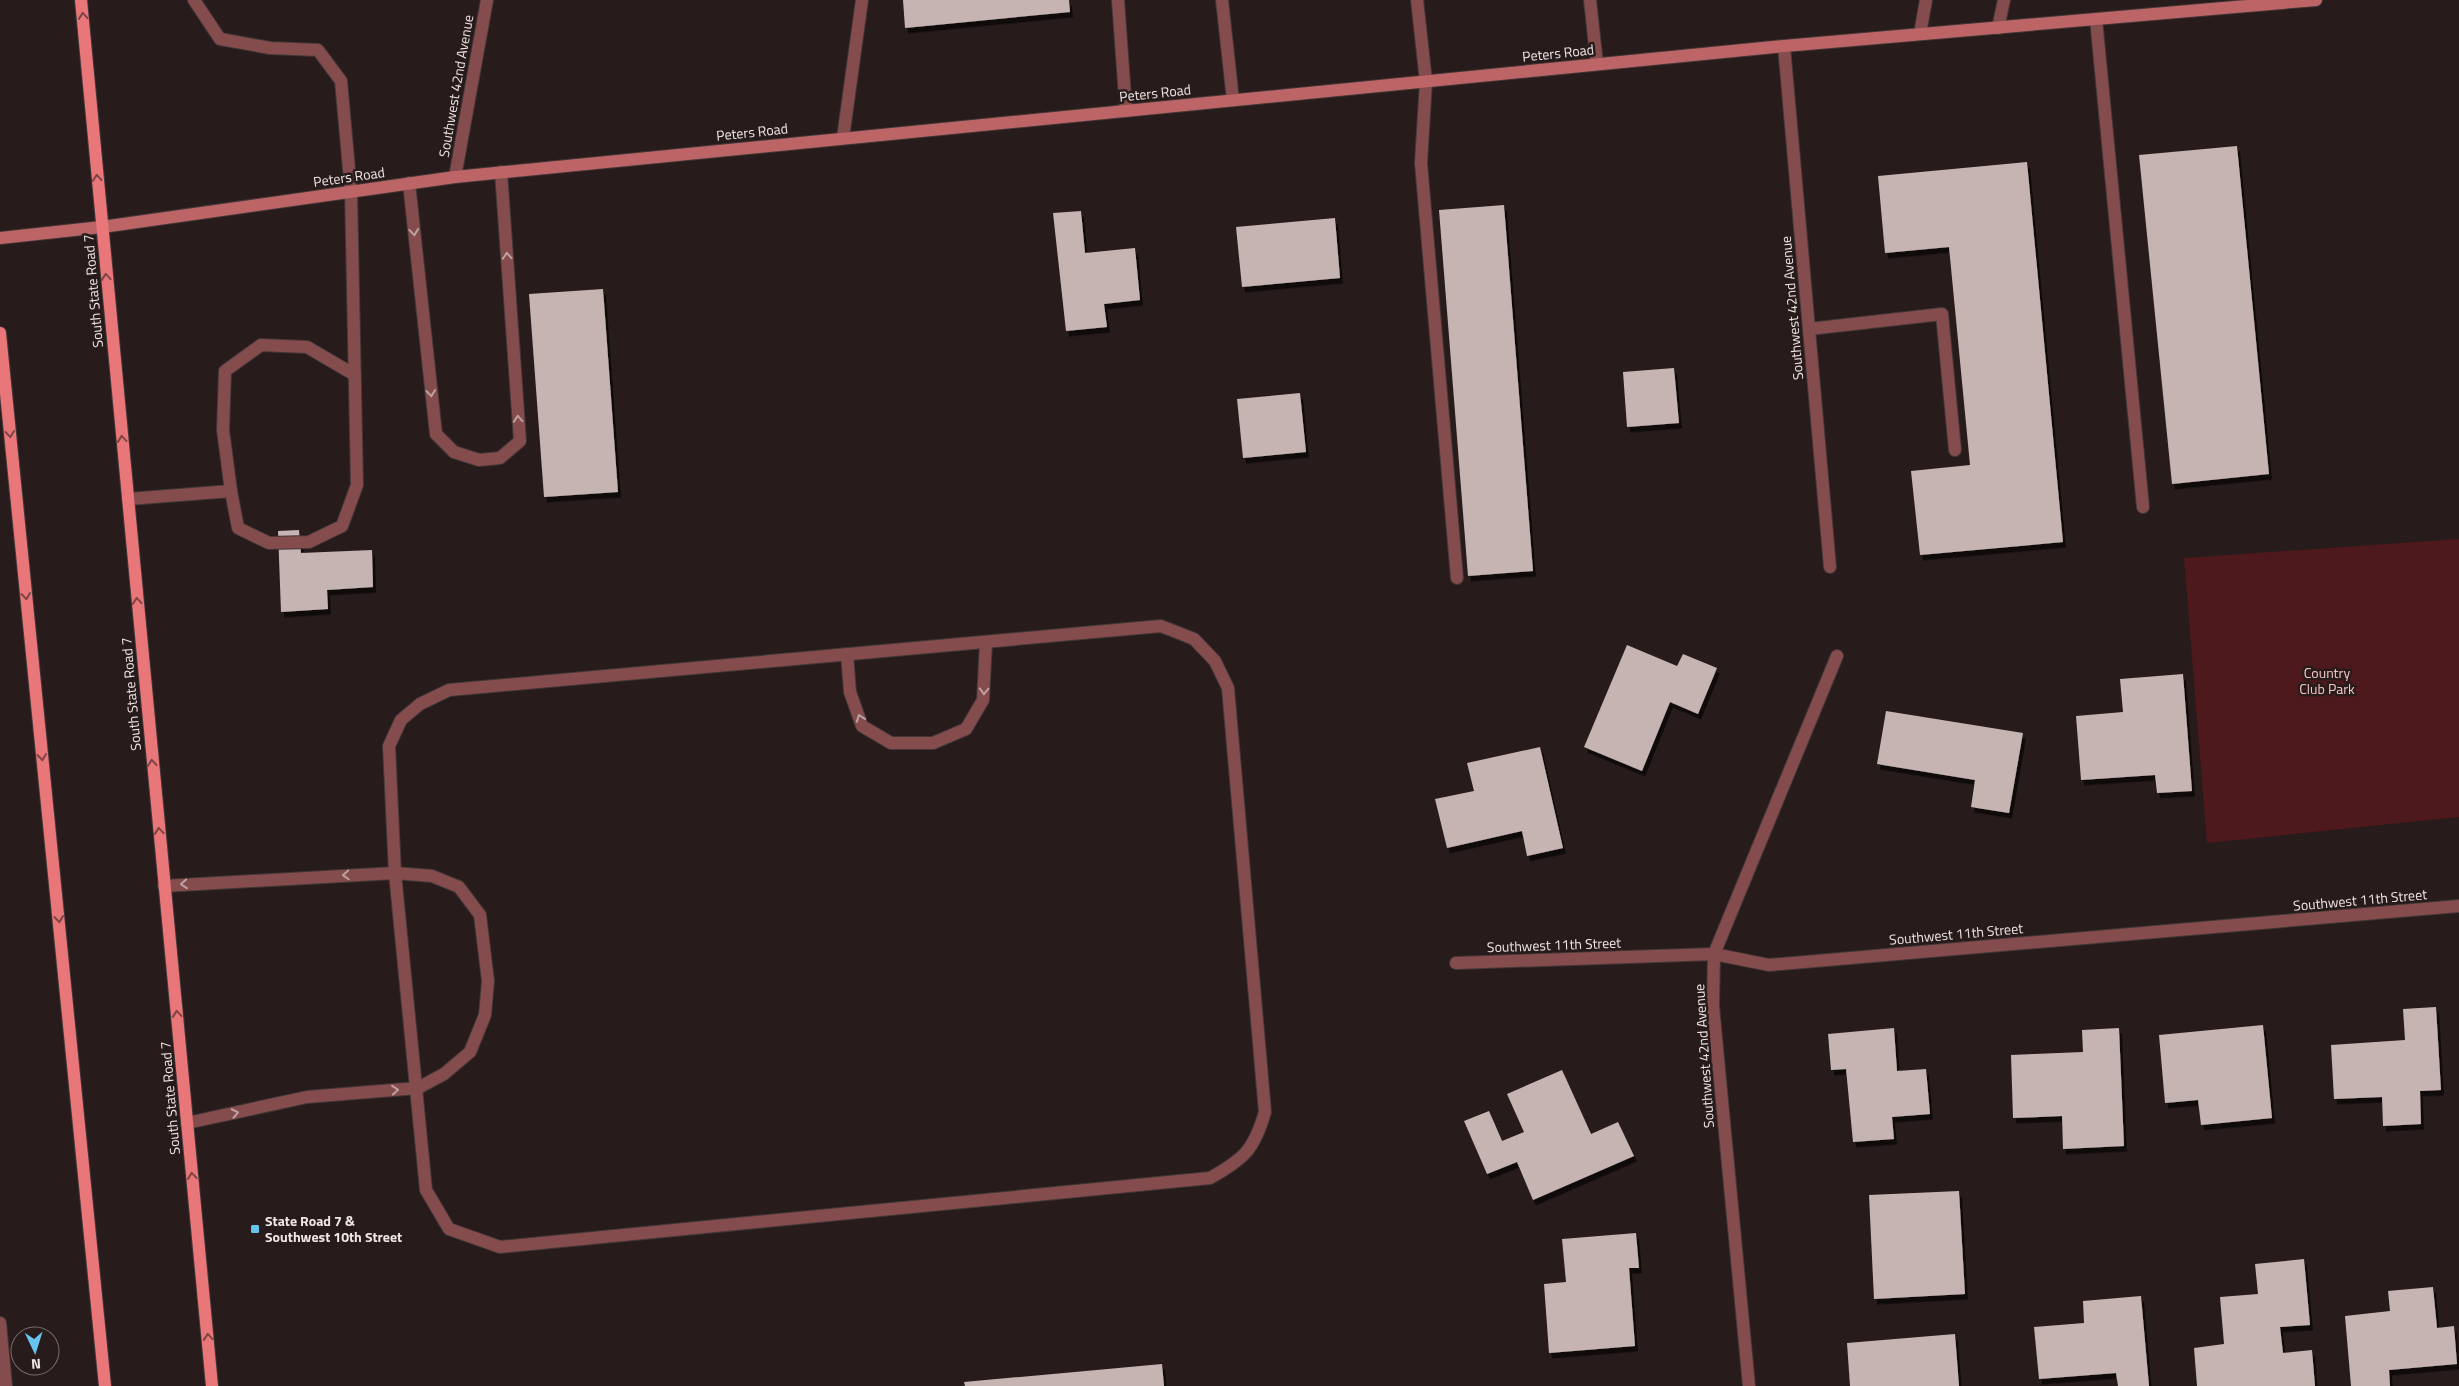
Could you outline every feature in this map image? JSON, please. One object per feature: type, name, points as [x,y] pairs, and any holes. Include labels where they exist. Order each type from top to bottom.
[{"type":"main road","name":"South State Road 7","points":[[82,0],[212,1386]]},
{"type":"main road","points":[[0,333],[105,1386]]},
{"type":"street","points":[[194,0],[220,39],[270,48],[318,50],[341,81],[351,191],[355,374],[357,485],[342,526],[309,542],[269,542],[238,528],[223,430],[225,371],[261,345],[307,347],[355,374]]},
{"type":"street","name":"Southwest 42nd Avenue","points":[[454,177],[487,0]]},
{"type":"street","points":[[842,138],[862,0]]},
{"type":"street","points":[[1118,0],[1126,111]]},
{"type":"street","points":[[1222,0],[1232,100]]},
{"type":"street","points":[[1417,0],[1426,81],[1421,163],[1457,578]]},
{"type":"street","points":[[1590,0],[1597,64]]},
{"type":"street","points":[[1920,34],[1926,0]]},
{"type":"street","points":[[1998,28],[2004,0]]},
{"type":"street","name":"Peters Road","points":[[0,238],[102,227],[409,183],[501,172],[1784,46],[2096,19],[2213,4],[2316,0]]},
{"type":"street","points":[[2096,19],[2143,507]]},
{"type":"street","name":"Southwest 42nd Avenue","points":[[1784,46],[1830,566]]},
{"type":"street","points":[[409,183],[436,434],[454,452],[479,460],[500,458],[520,441],[501,172]]},
{"type":"street","points":[[1809,330],[1942,314],[1955,450]]},
{"type":"street","points":[[128,499],[231,491]]},
{"type":"street","points":[[1161,626],[1194,639],[1215,661],[1228,688],[1265,1112],[1258,1137],[1239,1162],[1210,1178],[500,1247],[449,1229],[426,1190],[418,1088],[395,872],[389,746],[401,720],[420,704],[449,690],[986,642],[1161,626]]},
{"type":"street","points":[[847,654],[850,692],[862,726],[891,743],[933,742],[966,729],[983,700],[986,642]]},
{"type":"street","name":"Southwest 42nd Avenue","points":[[1749,1386],[1713,1006],[1714,954],[1837,656]]},
{"type":"street","points":[[164,886],[395,872],[432,876],[459,887],[480,915],[488,981],[485,1015],[470,1052],[444,1074],[418,1088],[307,1097],[187,1123]]},
{"type":"street","name":"Southwest 11th Street","points":[[1456,963],[1714,954],[1769,965],[2459,906]]},
{"type":"street","points":[[0,1323],[6,1386]]},
{"type":"green space","name":"Country Club Park","points":[[2459,539],[2459,817],[2207,843],[2184,558]]},
{"type":"building","points":[[903,0],[1069,0],[1070,12],[905,28]]},
{"type":"building","points":[[2237,146],[2269,474],[2172,484],[2139,155]]},
{"type":"building","points":[[2027,162],[2063,542],[1920,555],[1911,471],[1970,465],[1949,247],[1885,253],[1878,176]]},
{"type":"building","points":[[1504,205],[1533,571],[1468,576],[1439,210]]},
{"type":"building","points":[[1081,211],[1085,253],[1135,248],[1140,300],[1104,304],[1107,327],[1066,331],[1053,213]]},
{"type":"building","points":[[1335,218],[1340,278],[1242,287],[1236,227]]},
{"type":"building","points":[[603,289],[618,492],[544,497],[529,294]]},
{"type":"building","points":[[1674,368],[1679,423],[1627,427],[1623,372]]},
{"type":"building","points":[[1300,393],[1306,452],[1243,458],[1237,399]]},
{"type":"building","points":[[299,530],[301,553],[372,550],[373,587],[327,590],[328,609],[281,612],[278,531]]},
{"type":"building","points":[[1627,645],[1677,666],[1683,654],[1717,668],[1698,714],[1670,702],[1642,771],[1584,747]]},
{"type":"building","points":[[2183,674],[2192,791],[2157,793],[2155,775],[2081,780],[2076,716],[2123,712],[2120,679]]},
{"type":"building","points":[[1886,711],[2023,733],[2009,813],[1971,807],[1975,780],[1877,764]]},
{"type":"building","points":[[1540,747],[1563,848],[1527,856],[1522,831],[1447,848],[1435,799],[1474,791],[1467,763]]},
{"type":"building","points":[[2436,1007],[2441,1090],[2420,1091],[2421,1124],[2383,1126],[2382,1097],[2334,1099],[2331,1045],[2405,1040],[2403,1009]]},
{"type":"building","points":[[2263,1025],[2272,1118],[2201,1125],[2198,1100],[2165,1103],[2159,1035]]},
{"type":"building","points":[[1894,1028],[1897,1071],[1926,1069],[1930,1114],[1892,1117],[1894,1139],[1853,1142],[1846,1069],[1831,1070],[1828,1034]]},
{"type":"building","points":[[2119,1028],[2124,1146],[2063,1149],[2062,1116],[2013,1118],[2011,1055],[2083,1052],[2082,1030]]},
{"type":"building","points":[[1562,1070],[1591,1134],[1618,1122],[1634,1156],[1533,1200],[1517,1162],[1487,1174],[1464,1121],[1489,1111],[1502,1141],[1524,1132],[1507,1094]]},
{"type":"building","points":[[1959,1191],[1965,1294],[1874,1299],[1869,1195]]},
{"type":"building","points":[[1636,1233],[1639,1268],[1629,1268],[1635,1346],[1549,1353],[1544,1284],[1566,1282],[1562,1239]]},
{"type":"building","points":[[2304,1259],[2310,1325],[2280,1327],[2283,1353],[2312,1350],[2315,1386],[2197,1386],[2194,1348],[2224,1344],[2220,1297],[2258,1294],[2255,1264]]},
{"type":"building","points":[[2433,1287],[2437,1328],[2454,1326],[2457,1364],[2389,1370],[2390,1386],[2351,1386],[2345,1316],[2390,1311],[2388,1291]]},
{"type":"building","points":[[2141,1296],[2149,1386],[2118,1386],[2116,1373],[2039,1379],[2034,1327],[2084,1323],[2083,1301]]},
{"type":"building","points":[[1955,1334],[1959,1386],[1850,1386],[1847,1343]]},
{"type":"building","points":[[1162,1364],[1164,1386],[965,1386],[964,1382]]},
{"type":"place","name":"State Road 7 & Southwest 10th Street","points":[[255,1229]]}]
